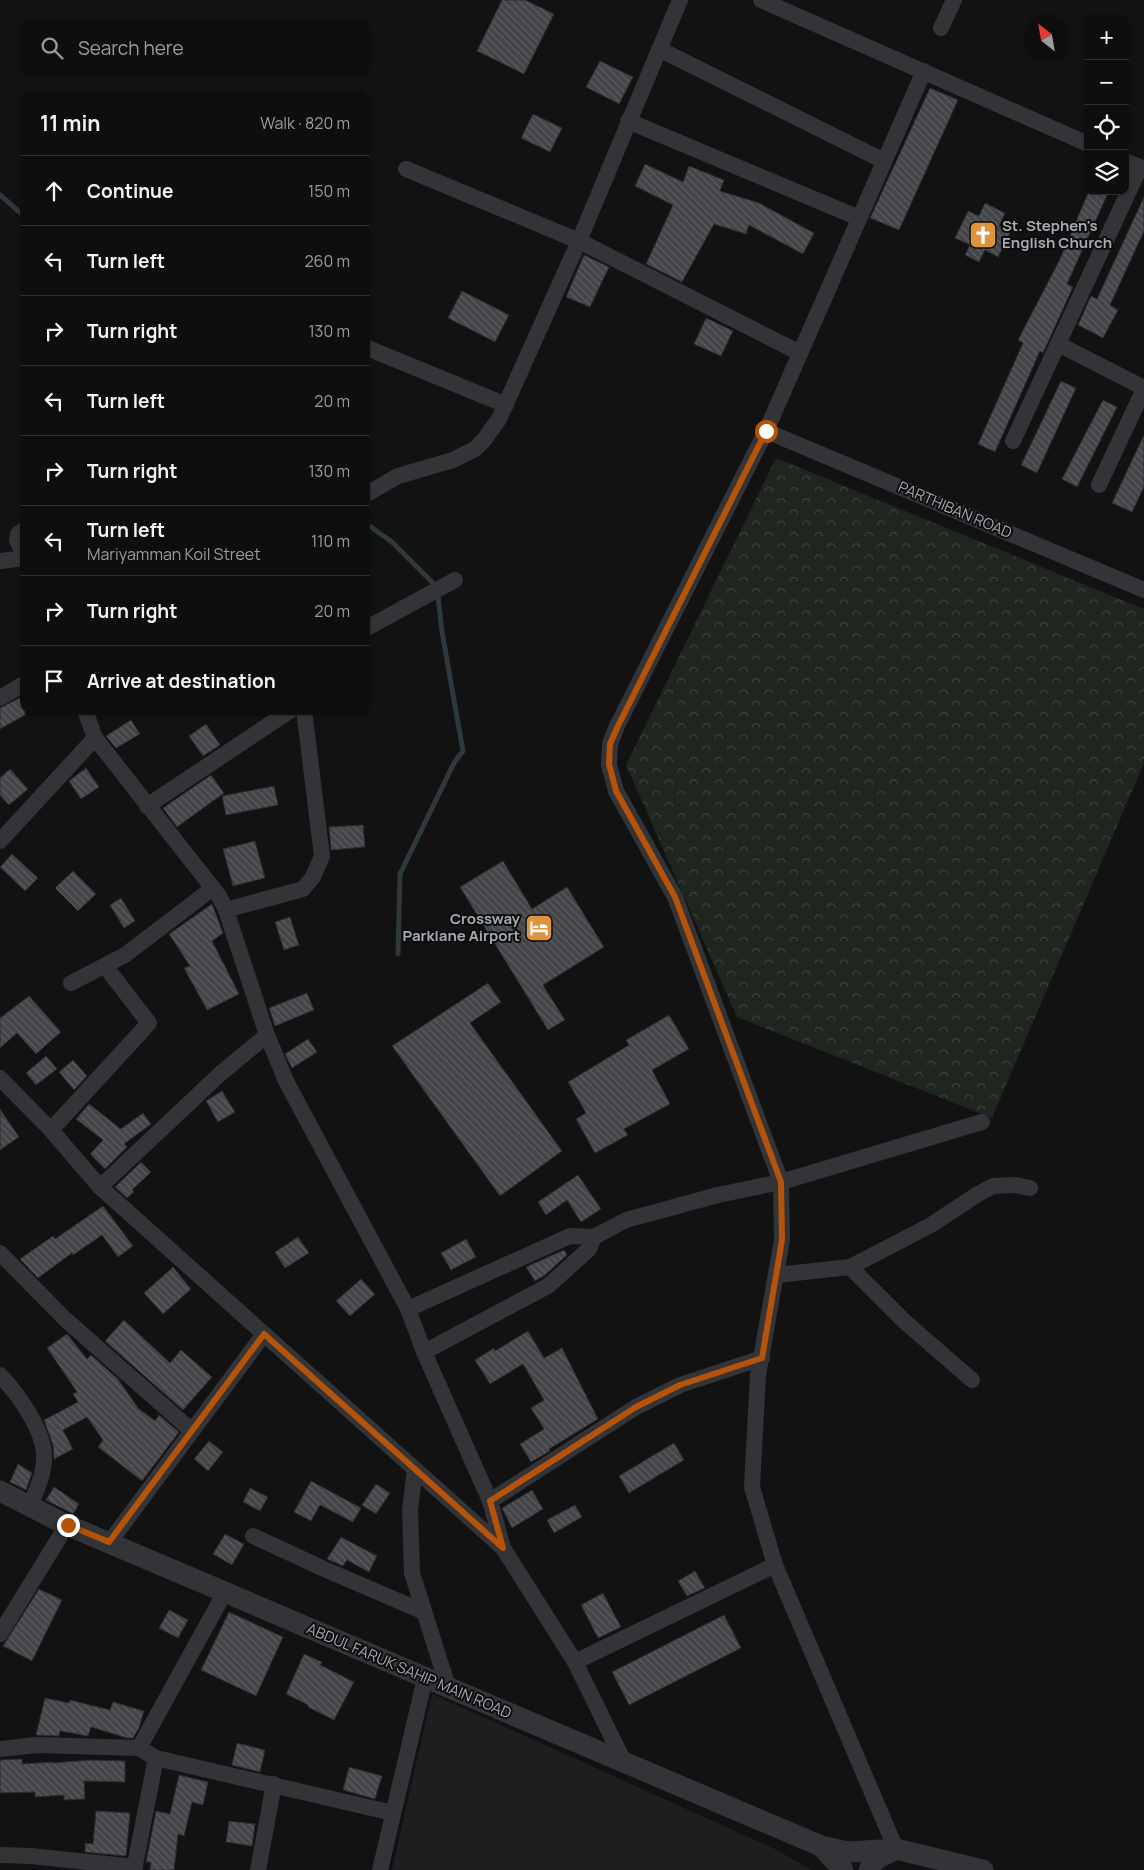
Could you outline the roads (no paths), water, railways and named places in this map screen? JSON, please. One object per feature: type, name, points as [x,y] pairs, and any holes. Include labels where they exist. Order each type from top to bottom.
[{"type":"street","points":[[370,492],[398,476],[453,460],[475,449],[499,420],[579,241],[680,0]]},
{"type":"street","points":[[761,0],[1084,142]]},
{"type":"street","points":[[941,28],[954,0]]},
{"type":"street","points":[[659,49],[884,161]]},
{"type":"street","points":[[896,1849],[775,1565],[752,1487],[758,1375],[782,1240],[781,1182],[675,897],[616,791],[609,764],[610,744],[618,726],[766,431],[924,71]]},
{"type":"street","points":[[628,122],[860,218]]},
{"type":"street","points":[[1013,441],[1136,166]]},
{"type":"street","points":[[406,169],[579,241],[800,353]]},
{"type":"street","points":[[1058,344],[1144,388],[1098,485]]},
{"type":"street","points":[[370,349],[506,405]]},
{"type":"street","name":"PARTHIBAN ROAD","points":[[766,431],[1144,590]]},
{"type":"street","points":[[20,533],[17,540],[20,547]]},
{"type":"street","points":[[0,562],[20,559]]},
{"type":"street","points":[[370,626],[455,580]]},
{"type":"street","points":[[0,698],[20,686]]},
{"type":"street","points":[[88,715],[95,738],[213,888],[226,910],[267,1035],[286,1081],[408,1309],[424,1352],[490,1501],[503,1548]]},
{"type":"street","points":[[147,806],[284,715]]},
{"type":"street","points":[[226,910],[303,889],[313,877],[322,856],[305,715]]},
{"type":"street","points":[[0,841],[95,738]]},
{"type":"street","points":[[71,983],[125,955],[213,888]]},
{"type":"street","points":[[51,1130],[149,1023],[105,966]]},
{"type":"street","points":[[100,1187],[220,1074],[267,1035]]},
{"type":"street","points":[[2,1085],[51,1130],[100,1187],[503,1548],[575,1662],[624,1762]]},
{"type":"street","points":[[408,1309],[570,1236],[594,1237],[626,1220],[718,1195],[781,1182],[982,1122]]},
{"type":"street","points":[[777,1275],[850,1267],[931,1225],[993,1186],[1016,1185],[1030,1188]]},
{"type":"street","points":[[424,1352],[548,1286],[589,1249],[594,1237]]},
{"type":"street","points":[[0,1253],[65,1319],[192,1431]]},
{"type":"street","points":[[850,1267],[904,1321],[972,1380]]},
{"type":"street","points":[[109,1542],[264,1334]]},
{"type":"street","points":[[490,1501],[636,1407],[680,1385],[762,1358]]},
{"type":"street","points":[[0,1375],[29,1412],[39,1436],[44,1458],[40,1481],[30,1506]]},
{"type":"street","points":[[415,1469],[410,1510],[412,1573],[448,1687]]},
{"type":"street","name":"ABDUL FARUK SAHIP MAIN ROAD","points":[[0,1491],[68,1525],[821,1846]]},
{"type":"street","points":[[0,1634],[68,1525]]},
{"type":"street","points":[[253,1536],[424,1612]]},
{"type":"street","points":[[575,1662],[775,1565]]},
{"type":"street","points":[[138,1748],[225,1592]]},
{"type":"street","points":[[380,1870],[425,1678]]},
{"type":"street","points":[[0,1749],[37,1744],[138,1748],[156,1758],[393,1813]]},
{"type":"street","points":[[0,1855],[31,1856],[135,1868],[156,1758]]},
{"type":"street","points":[[258,1870],[274,1784]]},
{"type":"street","points":[[821,1846],[848,1852],[896,1849],[983,1870]]},
{"type":"street","points":[[821,1846],[844,1870]]},
{"type":"street","points":[[869,1870],[871,1864],[881,1856],[896,1849]]},
{"type":"waterway","points":[[0,195],[20,213]]},
{"type":"waterway","points":[[370,527],[392,542],[432,582]]},
{"type":"waterway","points":[[398,954],[400,874],[454,763],[463,751],[442,632],[438,596]]},
{"type":"place","name":"St. Stephen's English Church","points":[[983,235]]},
{"type":"place","name":"Crossway Parklane Airport","points":[[539,928]]}]
